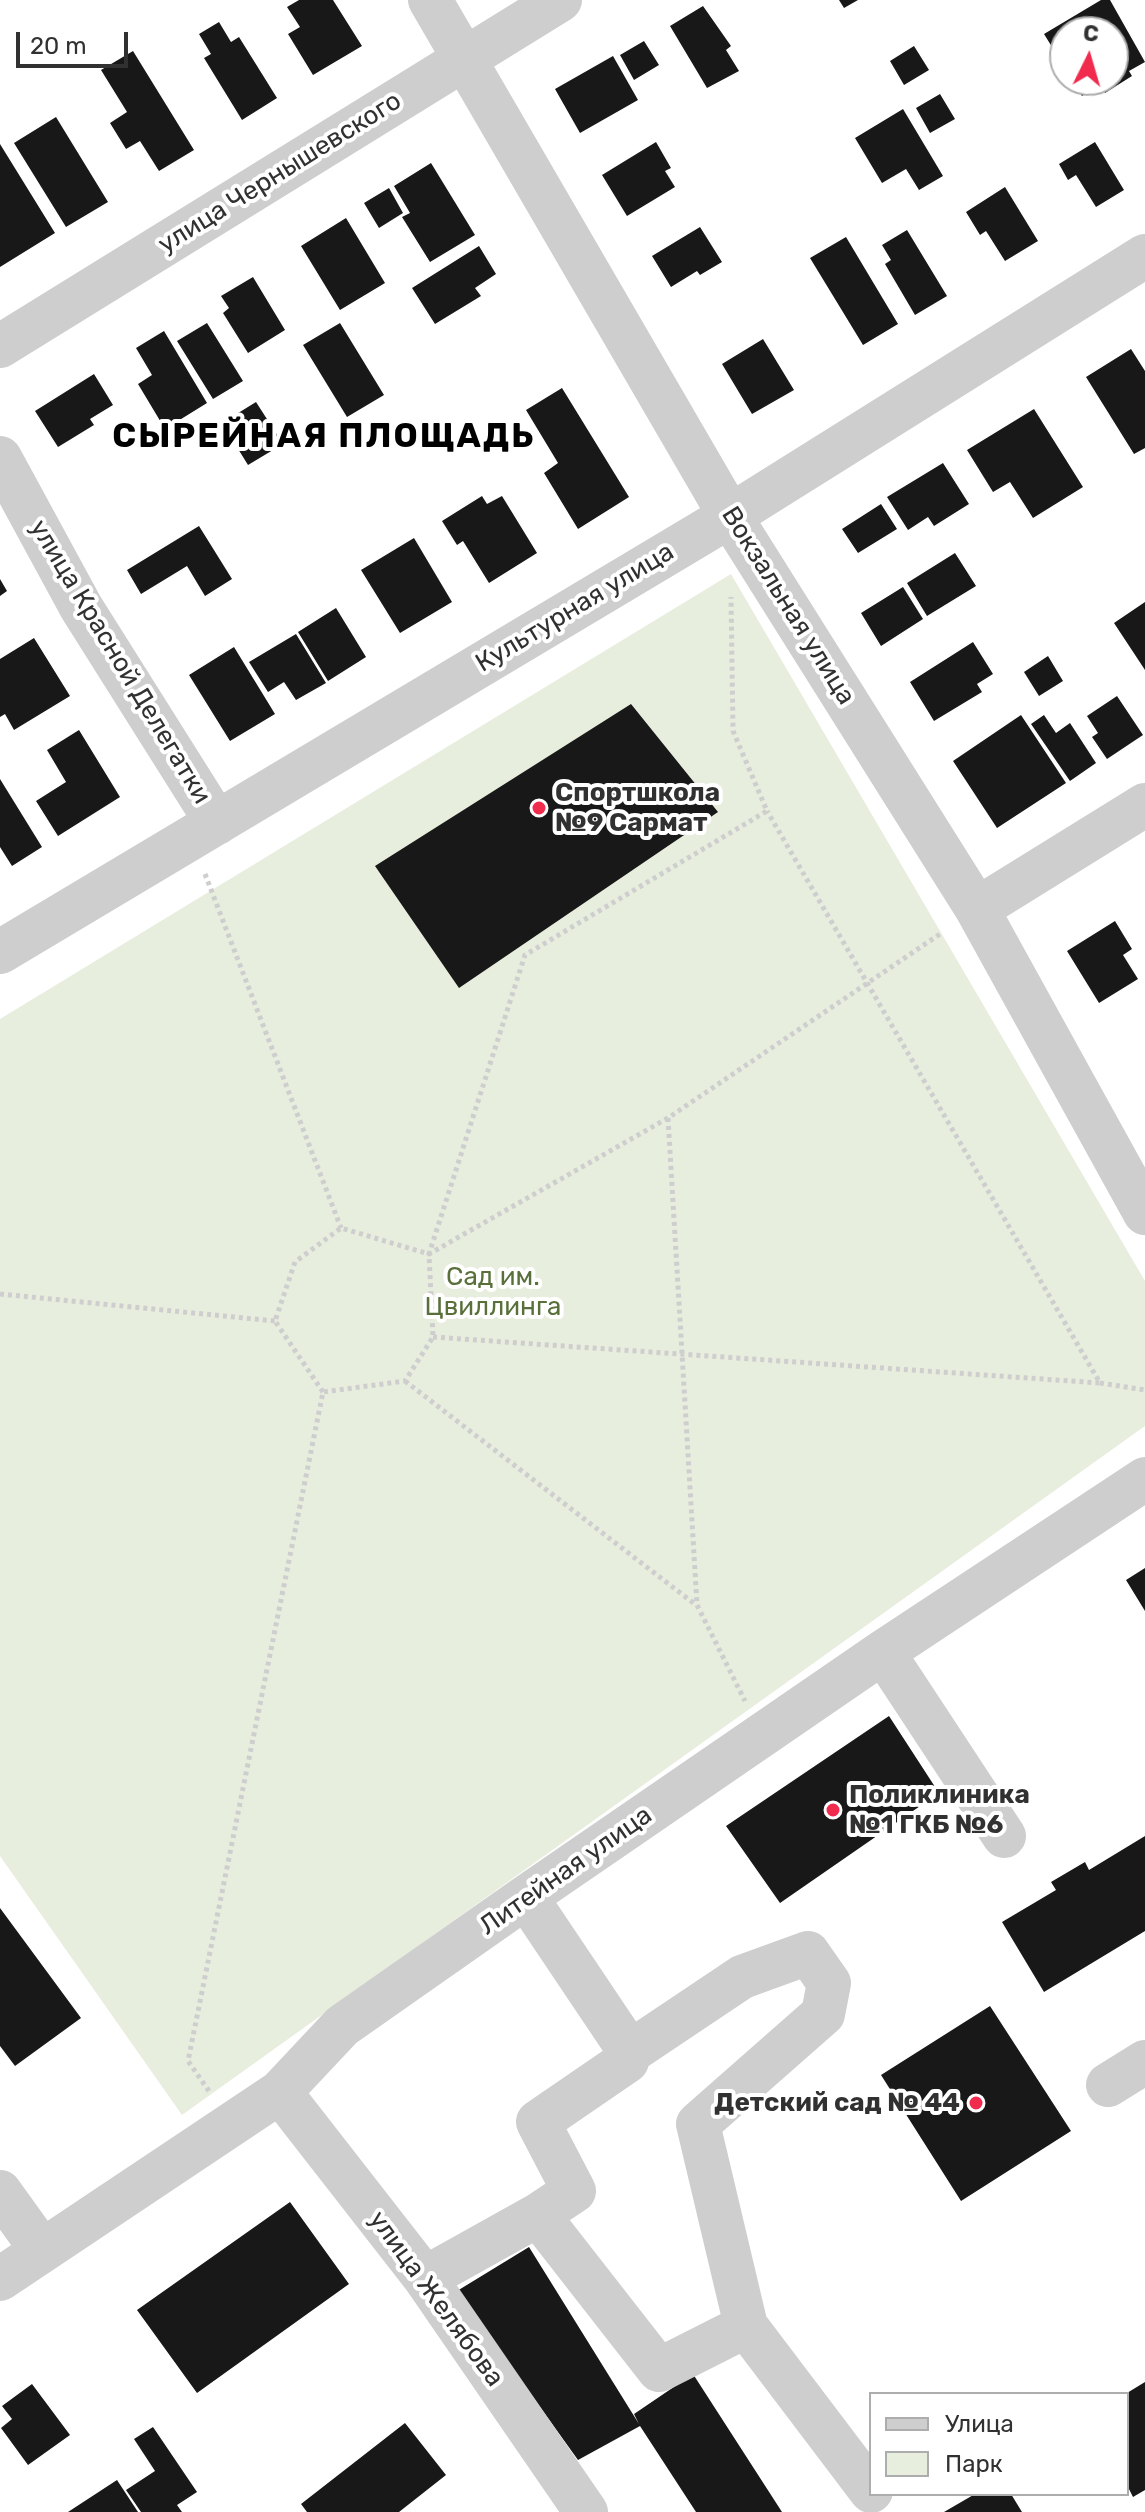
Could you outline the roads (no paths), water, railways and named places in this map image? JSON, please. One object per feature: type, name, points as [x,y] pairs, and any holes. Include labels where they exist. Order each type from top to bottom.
[{"type":"street","name":"Вокзальная улица","points":[[430,0],[730,516],[977,909],[1145,1213]]},
{"type":"street","name":"улица Чернышевского","points":[[0,346],[560,0]]},
{"type":"street","name":"Культурная улица","points":[[0,952],[730,516],[1145,256]]},
{"type":"street","name":"улица Красной Делегатки","points":[[0,458],[81,607],[217,823]]},
{"type":"street","points":[[977,909],[1145,805]]},
{"type":"street","name":"Литейная улица","points":[[0,2279],[280,2092],[342,2026],[526,1897],[883,1652],[1145,1479]]},
{"type":"street","points":[[883,1652],[1004,1836]]},
{"type":"street","points":[[526,1897],[630,2052]]},
{"type":"street","points":[[425,2278],[538,2215],[574,2191],[538,2122],[627,2061],[630,2052],[742,1977],[808,1953],[829,1983],[823,2014],[698,2124],[746,2326],[869,2489]]},
{"type":"street","points":[[1108,2085],[1145,2062]]},
{"type":"street","name":"улица Желябова","points":[[280,2092],[425,2278],[586,2512]]},
{"type":"street","points":[[0,2192],[41,2249]]},
{"type":"street","points":[[538,2215],[659,2370],[746,2326]]},
{"type":"street","points":[[874,2496],[887,2512]]},
{"type":"place","name":"Спортшкола №9 Сармат","points":[[539,808]]},
{"type":"place","name":"Поликлиника №1 ГКБ №6","points":[[833,1810]]},
{"type":"place","name":"Детский сад № 44","points":[[976,2103]]},
{"type":"district","name":"СЫРЕЙНАЯ ПЛОЩАДЬ","points":[[324,437]]},
{"type":"park label","name":"Сад им. Цвиллинга","points":[[493,1292]]}]
